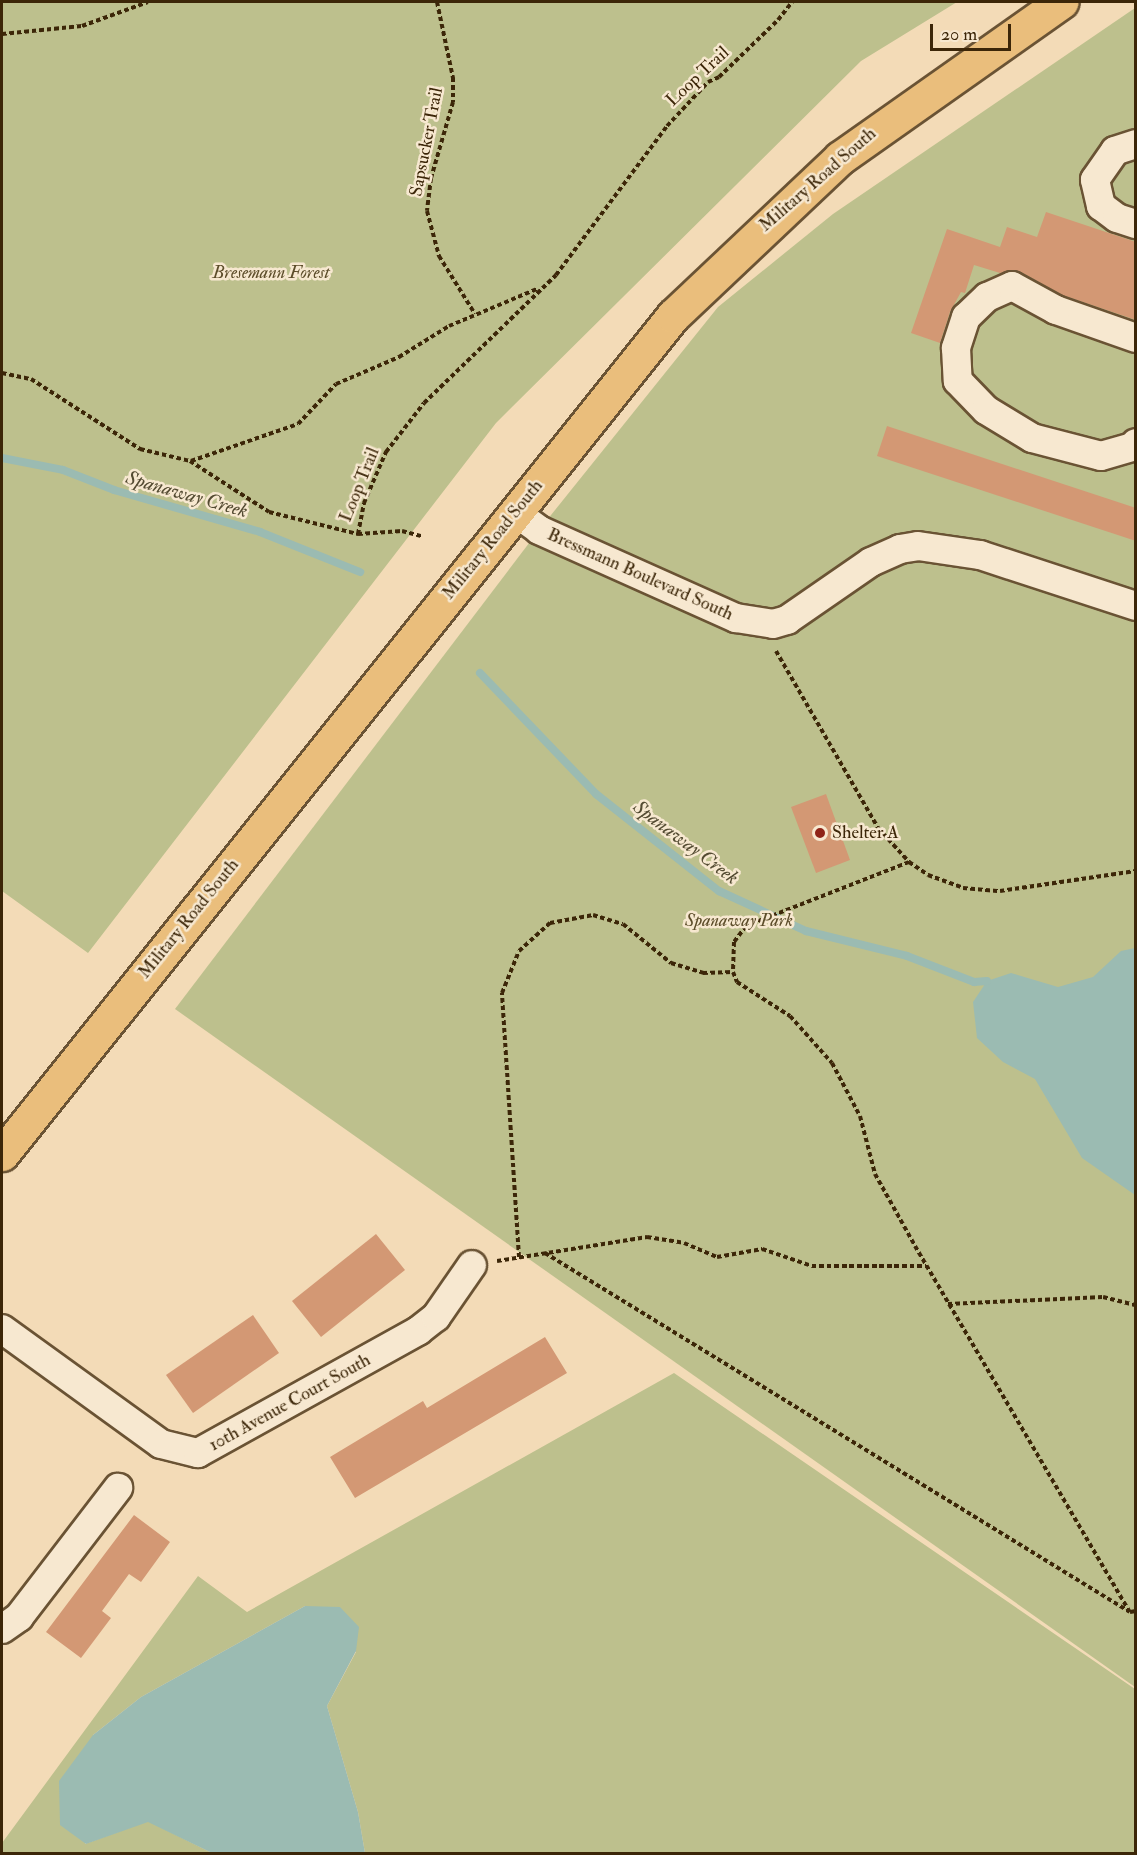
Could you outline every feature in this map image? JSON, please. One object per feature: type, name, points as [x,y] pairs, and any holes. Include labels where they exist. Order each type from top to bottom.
[{"type":"main road","name":"Military Road South","points":[[2,1151],[673,316],[801,190],[895,116],[1061,2]]},
{"type":"street","points":[[1136,144],[1115,151],[1095,180],[1101,206],[1117,218],[1136,224]]},
{"type":"street","points":[[1136,338],[1056,310],[1012,286],[987,297],[966,317],[956,348],[958,381],[986,410],[1032,438],[1101,456],[1133,447],[1136,443]]},
{"type":"street","name":"Bressmann Boulevard South","points":[[516,513],[539,530],[736,618],[773,624],[802,613],[872,562],[900,549],[918,546],[980,555],[1136,606]]},
{"type":"street","name":"10th Avenue Court South","points":[[2,1329],[161,1444],[186,1453],[198,1453],[418,1331],[436,1317],[472,1264]]},
{"type":"street","points":[[2,1629],[19,1617],[118,1488]]},
{"type":"path","points":[[2,34],[82,26],[148,2]]},
{"type":"path","name":"Sapsucker Trail","points":[[437,2],[453,78],[453,102],[430,177],[427,211],[439,255],[475,314]]},
{"type":"path","name":"Loop Trail","points":[[2,373],[31,379],[140,449],[190,461],[269,512],[358,534],[364,503],[386,452],[445,380],[469,362],[579,247],[615,190],[683,107],[761,37],[792,2]]},
{"type":"path","name":"Loop Trail","points":[[190,461],[298,424],[336,384],[399,357],[475,314],[540,288]]},
{"type":"path","points":[[358,534],[402,531],[421,536]]},
{"type":"path","points":[[776,650],[878,828],[909,862],[945,882],[981,890],[1136,871]]},
{"type":"path","points":[[909,862],[746,926],[734,942],[733,972],[737,981],[790,1016],[832,1063],[860,1116],[875,1174],[948,1304],[1133,1612]]},
{"type":"path","points":[[519,1257],[502,993],[519,951],[550,923],[593,915],[623,924],[671,963],[703,973],[733,972]]},
{"type":"path","points":[[472,1264],[647,1237],[684,1243],[717,1257],[762,1249],[812,1266],[926,1266]]},
{"type":"path","points":[[545,1253],[1133,1612]]},
{"type":"path","points":[[948,1304],[1103,1297],[1136,1305]]},
{"type":"green space","name":"Bresemann Forest","points":[[2,2],[957,2],[861,61],[496,423],[88,953],[2,891]]},
{"type":"green space","name":"Spanaway Park","points":[[1135,8],[1135,1687],[175,1009],[539,530],[718,307],[833,214]]},
{"type":"green space","points":[[674,1373],[1135,1689],[1135,1853],[365,1853],[358,1812],[327,1706],[356,1652],[305,1606],[141,1697],[93,1735],[85,1844],[148,1821],[212,1853],[2,1854],[2,1843],[198,1576],[247,1612]]},
{"type":"water","points":[[1136,948],[1135,1195],[1082,1158],[1035,1079],[1003,1062],[977,1038],[973,1002],[987,981],[1011,973],[1058,987],[1093,977],[1121,951]]},
{"type":"water","points":[[305,1606],[340,1607],[359,1627],[356,1651],[327,1706],[358,1812],[365,1853],[212,1853],[148,1822],[86,1844],[60,1825],[59,1781],[93,1735],[141,1697]]},
{"type":"building","points":[[1046,212],[1136,242],[1136,320],[1062,295],[1019,271],[1000,273],[974,265],[965,293],[961,292],[950,312],[940,343],[911,333],[947,229],[1000,247],[1007,227],[1037,237]]},
{"type":"building","points":[[887,426],[1136,508],[1136,541],[877,456]]},
{"type":"building","name":"Shelter A","points":[[826,794],[850,860],[816,873],[791,807]]},
{"type":"building","points":[[376,1234],[405,1270],[321,1337],[292,1301]]},
{"type":"building","points":[[253,1315],[279,1353],[193,1413],[166,1375]]},
{"type":"building","points":[[545,1337],[567,1373],[355,1498],[330,1457],[423,1401],[427,1408]]},
{"type":"building","points":[[134,1515],[170,1542],[141,1582],[129,1574],[102,1611],[111,1618],[81,1658],[46,1632]]},
{"type":"waterway","name":"Spanaway Creek","points":[[2,458],[63,470],[114,490],[260,532],[360,572]]},
{"type":"waterway","name":"Spanaway Creek","points":[[480,673],[596,794],[719,891],[806,931],[907,956],[974,982],[987,981]]},
{"type":"place","name":"Shelter A","points":[[820,833]]}]
